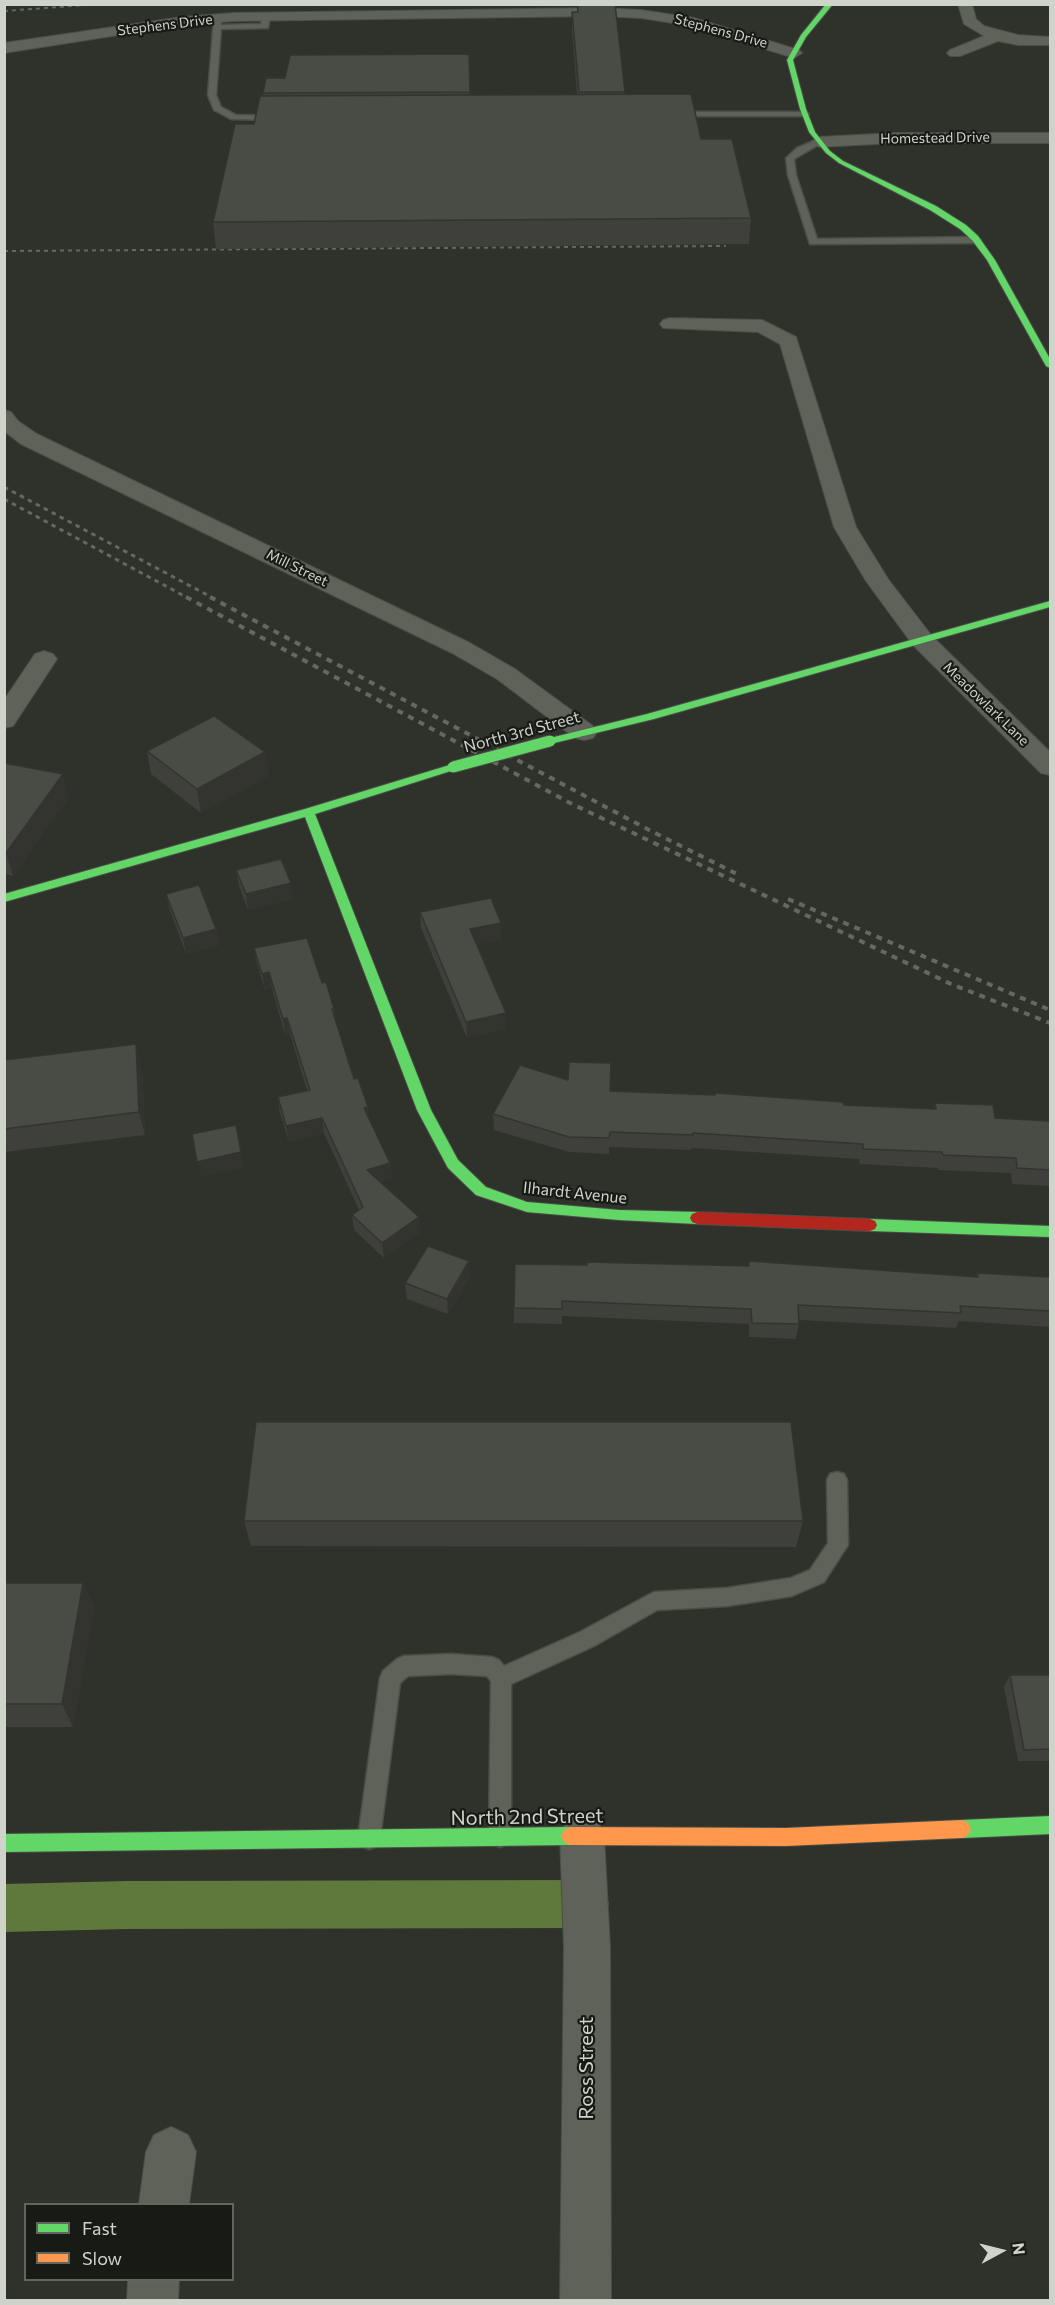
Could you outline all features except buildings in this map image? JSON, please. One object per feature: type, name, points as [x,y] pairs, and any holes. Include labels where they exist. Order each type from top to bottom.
[{"type":"street","points":[[830,4],[803,36],[790,60],[805,114],[819,142],[841,162],[933,208],[963,227],[992,260],[1050,366]]},
{"type":"street","points":[[965,4],[969,21],[979,29],[997,36],[1050,41]]},
{"type":"street","name":"Stephens Drive","points":[[4,48],[266,16],[555,12],[640,14],[694,22],[794,53]]},
{"type":"street","points":[[955,53],[997,36]]},
{"type":"street","name":"Homestead Drive","points":[[819,142],[895,138],[1050,138]]},
{"type":"street","name":"Meadowlark Lane","points":[[670,324],[762,326],[789,341],[845,527],[878,581],[922,640],[1050,767]]},
{"type":"street","name":"Mill Street","points":[[4,416],[29,440],[194,517],[461,648],[506,674],[584,732]]},
{"type":"street","name":"North 3rd Street","points":[[4,898],[309,812],[453,767],[650,717],[1050,604]]},
{"type":"street","points":[[4,720],[44,659]]},
{"type":"street","points":[[4,674],[28,686]]},
{"type":"street","name":"Ilhardt Avenue","points":[[309,812],[424,1110],[453,1164],[482,1191],[528,1207],[619,1215],[1050,1232]]},
{"type":"street","name":"North 2nd Street","points":[[4,1843],[582,1836],[786,1837],[1050,1825]]},
{"type":"street","name":"Ross Street","points":[[582,1836],[587,1947],[586,2301]]},
{"type":"street","points":[[164,2203],[171,2151]]},
{"type":"street","points":[[152,2301],[154,2281]]},
{"type":"lane","points":[[217,23],[212,95],[217,108],[234,117],[291,118]]},
{"type":"lane","points":[[668,114],[805,114]]},
{"type":"lane","points":[[819,142],[800,150],[789,158],[813,242],[976,240]]},
{"type":"lane","points":[[501,1678],[587,1639],[654,1601],[727,1597],[792,1587],[817,1576],[838,1545],[837,1480]]},
{"type":"lane","points":[[368,1839],[390,1678],[404,1666],[451,1664],[492,1667],[501,1678],[500,1837]]},
{"type":"waterway","points":[[4,1908],[126,1905],[585,1904]]},
{"type":"railway","points":[[4,11],[100,4]]},
{"type":"railway","points":[[4,251],[726,246]]},
{"type":"railway","points":[[4,487],[213,598]]},
{"type":"railway","points":[[4,499],[188,598]]},
{"type":"railway","points":[[186,597],[572,804],[951,984],[1050,1023]]},
{"type":"railway","points":[[210,597],[651,831],[739,875]]},
{"type":"railway","points":[[788,899],[1050,1010]]},
{"type":"traffic: fast","points":[[830,4],[803,36],[790,60],[803,109],[812,132],[828,152],[841,162],[933,208],[963,227],[975,238],[991,260],[1050,366]]},
{"type":"traffic: fast","points":[[550,741],[650,717],[1050,604]]},
{"type":"traffic: fast","points":[[453,767],[550,741]]},
{"type":"traffic: fast","points":[[4,898],[309,812],[453,767]]},
{"type":"traffic: fast","points":[[309,812],[424,1110],[453,1164],[481,1191],[527,1207],[619,1215],[697,1218]]},
{"type":"traffic: fast","points":[[870,1225],[1050,1232]]},
{"type":"traffic: fast","points":[[962,1829],[1050,1825]]},
{"type":"traffic: fast","points":[[4,1843],[570,1836]]},
{"type":"traffic: slow","points":[[570,1836],[786,1837],[962,1829]]},
{"type":"traffic: jam","points":[[697,1218],[870,1225]]}]
